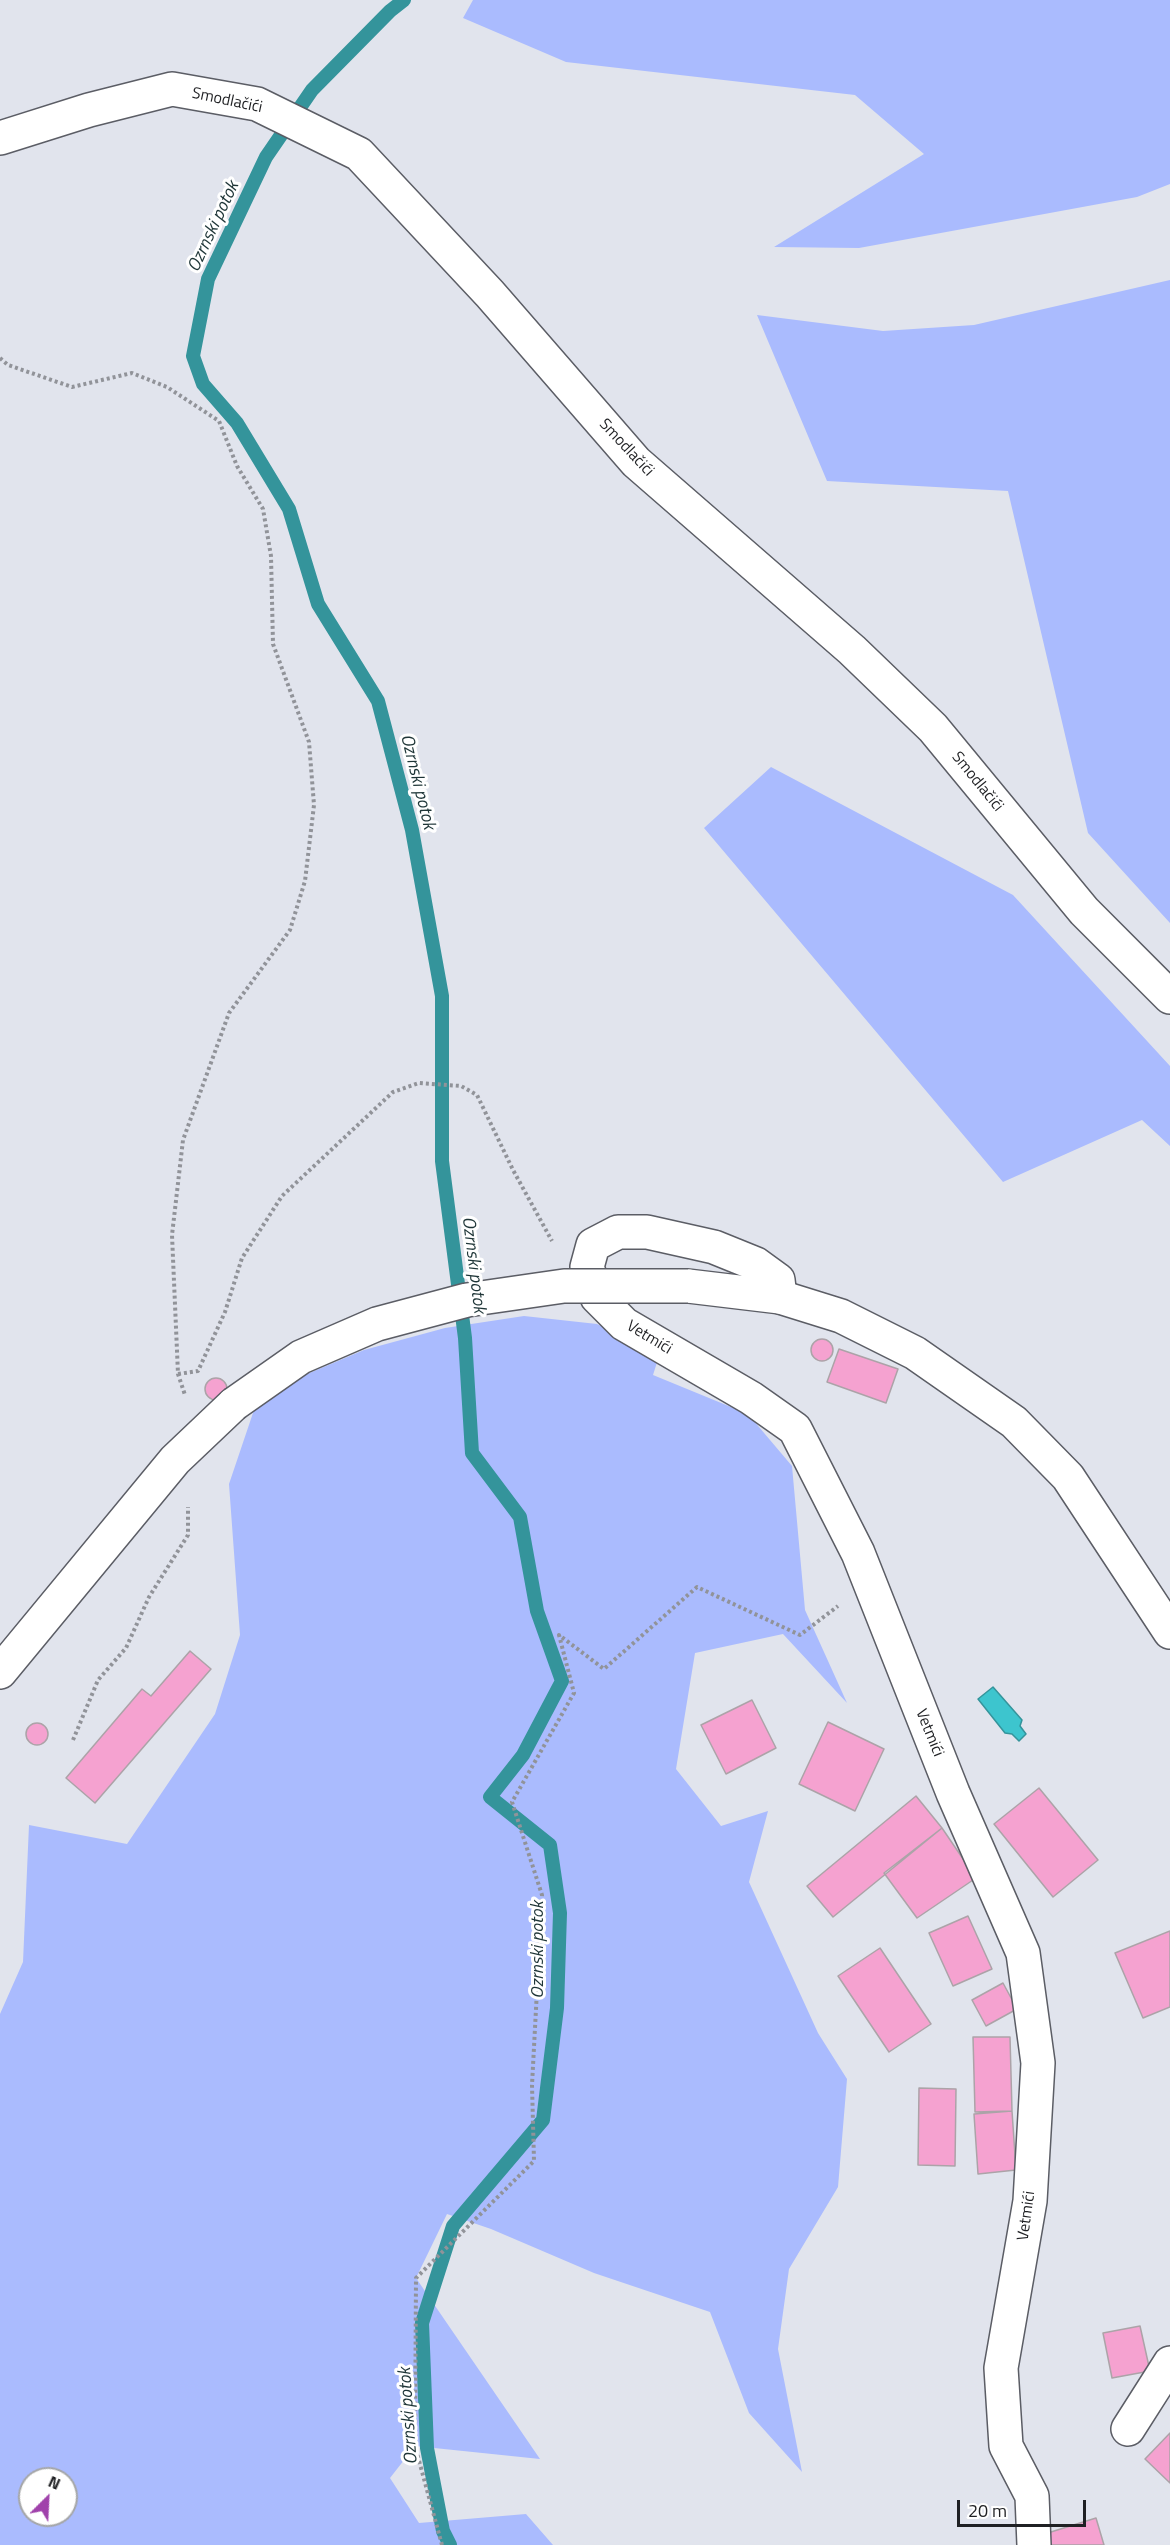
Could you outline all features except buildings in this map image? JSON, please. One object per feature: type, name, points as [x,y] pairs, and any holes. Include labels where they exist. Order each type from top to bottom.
[{"type":"street","name":"Smodlačići","points":[[0,138],[89,110],[172,89],[257,104],[358,154],[490,294],[636,462],[852,650],[933,728],[1084,911],[1170,997]]},
{"type":"street","points":[[587,1267],[593,1245],[618,1232],[647,1232],[714,1247],[756,1264],[778,1280],[780,1297]]},
{"type":"street","name":"Vetmići","points":[[587,1267],[597,1297],[624,1324],[751,1398],[795,1429],[858,1553],[953,1792],[1023,1953],[1038,2063],[1030,2201],[1001,2368],[1006,2446],[1032,2496],[1034,2545]]},
{"type":"street","points":[[0,1672],[175,1460],[234,1404],[301,1357],[377,1324],[466,1300],[564,1286],[688,1286],[780,1297],[841,1316],[915,1353],[1014,1422],[1068,1477],[1170,1632]]},
{"type":"street","points":[[1128,2429],[1170,2363]]},
{"type":"path","points":[[0,358],[8,365],[72,387],[132,373],[167,387],[219,421],[237,466],[263,509],[271,556],[273,644],[309,742],[314,805],[305,881],[290,930],[229,1013],[183,1140],[172,1235],[178,1374],[200,1436]]},
{"type":"path","points":[[178,1374],[198,1371],[225,1312],[242,1258],[282,1196],[393,1092],[419,1083],[460,1086],[477,1095],[513,1170],[561,1256],[587,1267]]},
{"type":"path","points":[[73,1740],[98,1680],[126,1648],[149,1597],[189,1534],[188,1498],[175,1460]]},
{"type":"path","points":[[442,2545],[415,2446],[416,2278],[534,2161],[532,2085],[542,1895],[512,1802],[574,1693],[559,1635],[604,1669],[697,1587],[800,1635],[869,1582]]},
{"type":"shaded area","points":[[473,0],[1170,0],[1170,184],[1137,197],[859,248],[774,247],[924,154],[855,95],[566,62],[463,18]]},
{"type":"shaded area","points":[[1170,280],[1170,923],[1088,833],[1008,491],[827,481],[757,315],[883,331],[974,325]]},
{"type":"shaded area","points":[[771,767],[1013,895],[1170,1066],[1170,1146],[1142,1120],[1003,1182],[704,828]]},
{"type":"shaded area","points":[[524,1316],[597,1324],[659,1356],[653,1375],[748,1414],[792,1466],[805,1610],[847,1703],[783,1634],[695,1653],[676,1769],[721,1826],[768,1811],[749,1882],[818,2033],[847,2079],[838,2187],[789,2269],[778,2349],[802,2472],[749,2413],[710,2312],[594,2273],[491,2229],[447,2214],[416,2278],[540,2459],[415,2446],[390,2478],[419,2523],[526,2514],[553,2545],[0,2545],[0,2014],[23,1962],[29,1825],[127,1844],[215,1714],[240,1635],[229,1484],[254,1410],[300,1377],[364,1350],[445,1328]]},
{"type":"shaded area","points":[[993,1687],[1022,1720],[1020,1726],[1026,1734],[1019,1741],[1012,1734],[1005,1733],[978,1699]]},
{"type":"waterway","name":"Ozrnski potok","points":[[404,0],[390,11],[312,90],[266,157],[208,279],[193,356],[203,384],[237,423],[289,509],[318,604],[378,701],[412,830],[442,996],[442,1161],[465,1338],[472,1453],[520,1517],[537,1611],[562,1681],[523,1755],[490,1797],[550,1845],[560,1913],[557,2008],[543,2120],[453,2226],[422,2323],[427,2448],[443,2531],[450,2545]]}]
